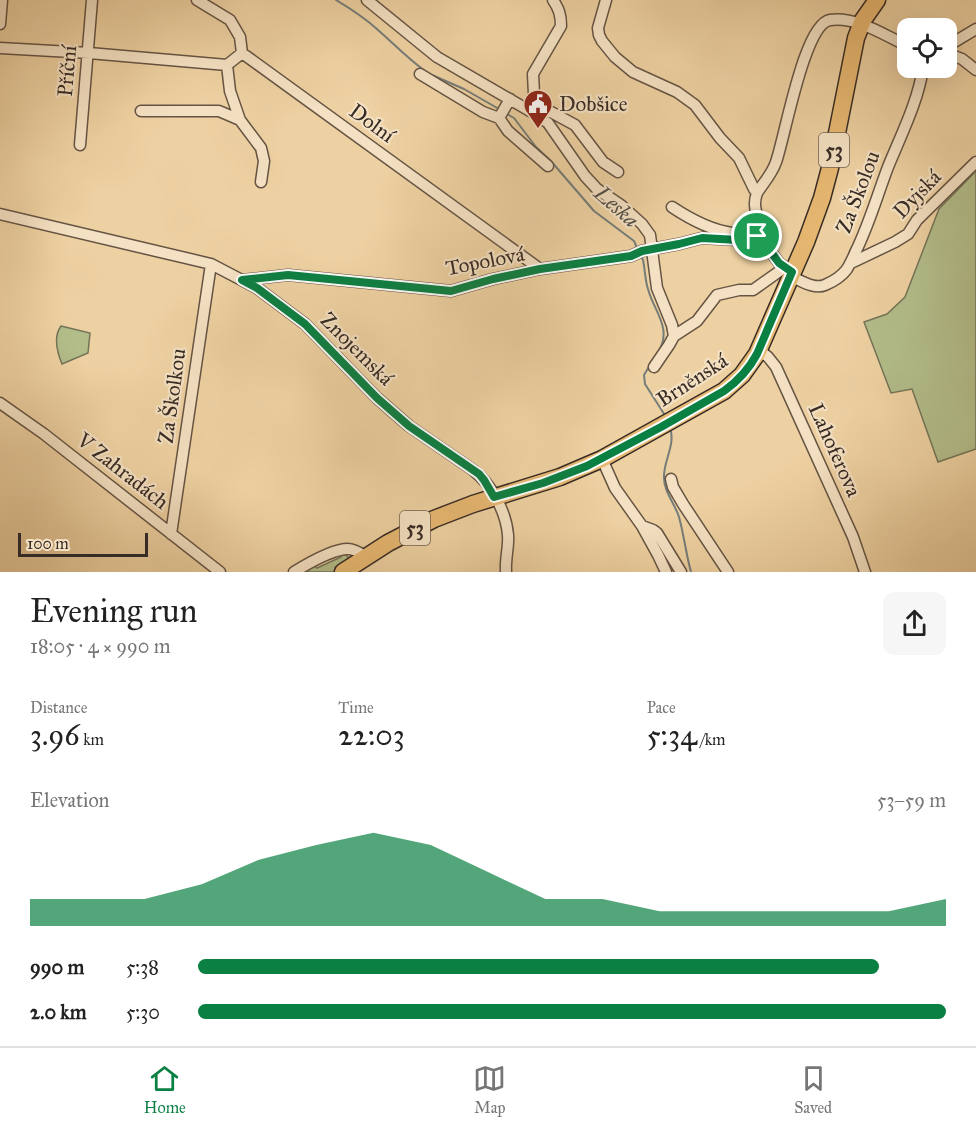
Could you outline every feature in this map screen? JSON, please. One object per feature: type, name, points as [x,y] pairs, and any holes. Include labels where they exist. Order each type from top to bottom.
[{"type":"main road","name":"Brněnská","points":[[343,572],[365,556],[422,525],[473,504],[560,477],[602,459],[724,391],[750,367],[759,350],[789,272],[817,214],[827,182],[853,47],[860,24],[877,0]]},
{"type":"street","points":[[0,24],[2,0]]},
{"type":"street","name":"Příční","points":[[80,145],[92,0]]},
{"type":"street","points":[[0,48],[227,65],[242,53],[240,37],[230,20],[197,0]]},
{"type":"street","points":[[367,0],[504,109],[508,131],[548,166]]},
{"type":"street","points":[[535,114],[533,74],[561,26],[559,9],[553,0]]},
{"type":"street","points":[[606,0],[598,28],[602,41],[615,57],[633,72],[677,92],[695,105],[720,138],[739,158],[757,193]]},
{"type":"street","points":[[654,367],[674,336],[696,321],[717,295],[739,290],[753,290],[789,272],[757,236],[760,226],[754,205],[757,193],[769,178],[776,163],[799,73],[814,35],[821,25],[827,20],[843,20],[860,24],[897,41]]},
{"type":"street","points":[[957,40],[976,29]]},
{"type":"street","name":"Dolní","points":[[242,53],[540,269]]},
{"type":"street","points":[[957,57],[976,70]]},
{"type":"street","points":[[227,65],[230,91],[240,120],[261,148],[264,160],[261,182]]},
{"type":"street","points":[[420,74],[483,112],[504,109],[535,114],[551,112],[575,125],[603,162],[618,172]]},
{"type":"street","name":"Za Školou","points":[[789,272],[813,286],[823,286],[842,275],[863,238],[921,78]]},
{"type":"street","points":[[141,111],[219,111],[226,108],[233,99]]},
{"type":"street","points":[[219,111],[240,120]]},
{"type":"street","points":[[535,114],[548,123],[585,176],[597,189],[622,206],[642,224],[650,235],[643,252],[672,325],[674,336]]},
{"type":"street","name":"Dyjská","points":[[850,263],[908,234],[917,220],[976,162]]},
{"type":"street","points":[[672,207],[705,225],[743,238]]},
{"type":"street","name":"Znojemská","points":[[0,214],[211,264],[257,288],[305,324],[377,398],[409,426],[479,474],[494,497],[508,532],[506,572]]},
{"type":"street","name":"Topolová","points":[[242,280],[288,275],[451,291],[540,269],[631,256],[702,238],[734,240],[757,236]]},
{"type":"street","name":"Za Školkou","points":[[171,534],[211,264]]},
{"type":"street","name":"Lahoferova","points":[[759,350],[776,367],[853,537],[865,572]]},
{"type":"street","name":"V Zahradách","points":[[0,403],[44,434],[220,572]]},
{"type":"street","points":[[602,459],[615,489],[642,526],[666,572]]},
{"type":"street","points":[[671,479],[683,504],[728,572]]},
{"type":"street","points":[[642,526],[657,533],[681,572]]},
{"type":"street","points":[[294,572],[315,560],[343,550],[349,549],[365,556]]},
{"type":"green space","points":[[976,171],[976,449],[938,462],[912,389],[891,393],[864,322],[887,314],[905,297],[939,209]]},
{"type":"green space","points":[[61,326],[90,333],[88,353],[62,364],[56,340]]},
{"type":"green space","points":[[345,554],[348,560],[333,572],[302,572],[315,566],[317,568]]},
{"type":"waterway","name":"Leska","points":[[336,0],[368,22],[425,71]]},
{"type":"waterway","name":"Leska","points":[[432,75],[464,89],[499,109]]},
{"type":"waterway","name":"Leska","points":[[507,114],[514,118],[536,147],[594,211],[634,241],[637,248]]},
{"type":"waterway","name":"Leska","points":[[641,256],[648,289],[663,328],[664,336],[658,353]]},
{"type":"waterway","name":"Leska","points":[[650,365],[644,375],[645,384],[666,417]]},
{"type":"waterway","name":"Leska","points":[[670,428],[671,441],[664,472],[664,483],[679,517],[691,572]]},
{"type":"place","name":"Dobšice","points":[[538,130]]},
{"type":"route","points":[[757,236],[761,238],[779,263],[792,272],[757,354],[750,367],[739,379],[724,391],[602,459],[560,477],[494,497],[479,474],[409,426],[377,398],[305,324],[257,288],[242,280],[288,275],[451,291],[540,269],[631,256],[642,251],[695,239],[714,237],[738,240],[757,236]]}]
